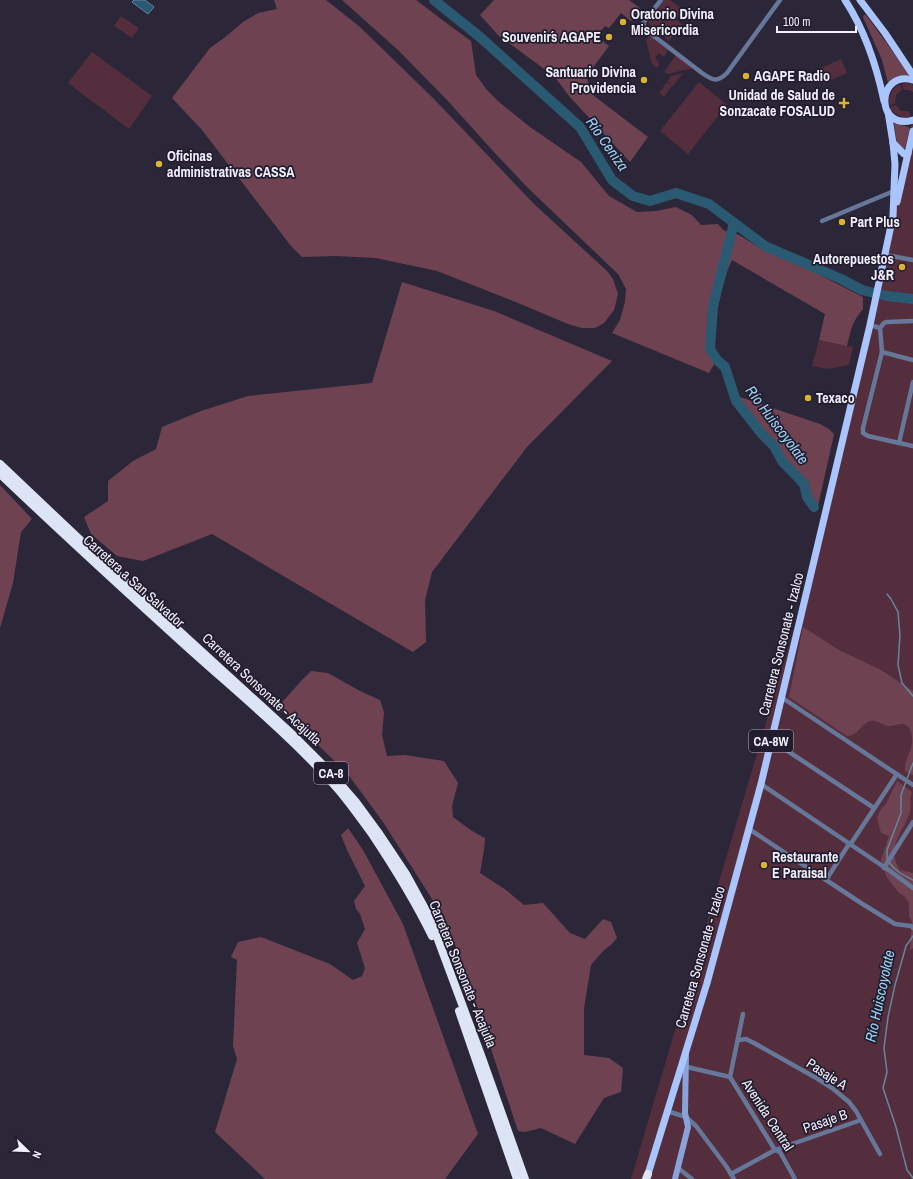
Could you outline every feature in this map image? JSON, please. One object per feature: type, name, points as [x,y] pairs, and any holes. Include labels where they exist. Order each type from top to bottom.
[{"type":"highway","name":"Carretera Sonsonate - Acajutla","points":[[0,464],[94,553],[292,734],[330,772],[360,808],[406,874],[430,918],[525,1179]]},
{"type":"highway","name":"Carretera a San Salvador","points":[[0,474],[83,552],[286,737],[338,789],[357,814],[401,879],[418,908],[431,935],[474,1052],[517,1179]]},
{"type":"main road","points":[[860,0],[885,33],[913,75]]},
{"type":"main road","points":[[846,2],[858,24],[874,61],[888,112],[893,143],[893,216]]},
{"type":"main road","points":[[884,101],[886,91],[893,83],[903,79],[913,80]]},
{"type":"main road","points":[[888,112],[900,121],[906,122],[913,120]]},
{"type":"main road","points":[[886,255],[893,216],[913,131]]},
{"type":"main road","points":[[893,143],[904,154],[908,153]]},
{"type":"main road","name":"Carretera Sonsonate - Izalco","points":[[647,1178],[725,918],[761,784],[886,255]]},
{"type":"street","points":[[661,0],[643,23],[648,32],[702,73],[716,80],[722,78],[727,73],[780,0]]},
{"type":"street","points":[[822,221],[894,191]]},
{"type":"street","points":[[886,255],[913,260]]},
{"type":"street","points":[[913,321],[887,322],[880,328],[882,352],[863,433],[868,436],[913,446]]},
{"type":"street","points":[[870,325],[880,328]]},
{"type":"street","points":[[882,352],[913,360]]},
{"type":"street","points":[[899,443],[913,382]]},
{"type":"street","points":[[781,697],[912,784]]},
{"type":"street","points":[[771,740],[874,808]]},
{"type":"street","points":[[826,880],[897,774]]},
{"type":"street","points":[[761,784],[885,866],[913,888]]},
{"type":"street","points":[[885,866],[913,822]]},
{"type":"street","points":[[749,829],[895,924],[912,927]]},
{"type":"street","name":"Avenida Central","points":[[743,1014],[730,1077],[775,1150],[780,1152],[795,1179]]},
{"type":"street","name":"Pasaje A","points":[[738,1040],[749,1040],[827,1085],[849,1102],[853,1106],[880,1154]]},
{"type":"street","points":[[675,1179],[688,1126],[686,1117],[686,1052]]},
{"type":"street","points":[[687,1067],[730,1077]]},
{"type":"street","points":[[667,1111],[686,1117],[696,1126],[734,1179]]},
{"type":"street","name":"Pasaje B","points":[[731,1174],[775,1150],[861,1120]]},
{"type":"street","points":[[678,1168],[692,1179]]},
{"type":"shaded area","points":[[274,0],[326,0],[360,27],[434,99],[534,204],[607,271],[613,279],[618,294],[614,310],[604,323],[595,328],[582,328],[568,324],[437,271],[376,258],[335,256],[302,257],[291,246],[202,130],[172,98],[210,48],[243,22],[258,13],[277,9]]},
{"type":"shaded area","points":[[342,0],[416,0],[471,41],[476,75],[487,90],[499,102],[530,127],[581,162],[609,196],[637,212],[656,211],[676,207],[692,215],[701,225],[718,224],[723,230],[739,235],[760,248],[822,276],[863,297],[863,309],[854,322],[847,346],[819,340],[825,314],[732,260],[724,281],[717,314],[713,348],[719,356],[709,373],[612,333],[620,320],[625,302],[626,289],[618,274],[528,188],[447,100],[398,50]]},
{"type":"shaded area","points":[[494,0],[629,0],[640,8],[631,21],[621,13],[609,28],[605,26],[596,37],[609,46],[586,77],[594,96],[648,137],[630,162],[569,96],[555,77],[498,35],[480,15]]},
{"type":"shaded area","points":[[664,0],[670,0],[683,10],[676,20],[682,24],[669,41],[650,26],[648,22]]},
{"type":"shaded area","points":[[866,15],[910,75],[897,77],[888,83],[882,60],[863,17]]},
{"type":"shaded area","points":[[121,16],[139,28],[132,38],[114,26]]},
{"type":"shaded area","points":[[650,34],[669,49],[664,57],[659,53],[655,58],[659,65],[657,68],[652,64],[646,40]]},
{"type":"shaded area","points":[[92,52],[152,96],[129,129],[68,83]]},
{"type":"shaded area","points":[[676,55],[693,68],[668,74],[664,72]]},
{"type":"shaded area","points":[[841,59],[847,73],[824,83],[819,69]]},
{"type":"shaded area","points":[[683,73],[673,86],[667,81],[671,76]]},
{"type":"shaded area","points":[[667,82],[672,86],[664,97],[659,93]]},
{"type":"shaded area","points":[[699,82],[727,105],[688,154],[660,131]]},
{"type":"shaded area","points":[[907,83],[913,85],[913,92],[904,90],[902,84]]},
{"type":"shaded area","points":[[900,84],[902,90],[896,95],[895,103],[890,106],[889,99],[891,93],[894,88]]},
{"type":"shaded area","points":[[896,105],[901,111],[909,111],[911,117],[901,117],[896,114],[890,107]]},
{"type":"shaded area","points":[[913,118],[913,1179],[631,1179],[808,581]]},
{"type":"shaded area","points":[[894,123],[910,128],[904,151],[897,144]]},
{"type":"shaded area","points":[[402,282],[494,311],[612,361],[527,447],[432,572],[425,600],[426,642],[413,652],[212,534],[143,561],[117,556],[91,534],[84,517],[108,501],[108,481],[133,461],[156,449],[162,427],[201,411],[248,396],[372,383]]},
{"type":"shaded area","points":[[819,340],[853,347],[849,365],[827,369],[812,366]]},
{"type":"shaded area","points":[[737,396],[820,424],[834,434],[818,506],[809,496],[805,483],[783,461],[775,446],[762,433]]},
{"type":"shaded area","points":[[0,485],[32,519],[21,532],[13,583],[0,628]]},
{"type":"shaded area","points":[[803,627],[839,650],[881,670],[913,691],[913,775],[905,771],[912,742],[912,736],[908,726],[900,724],[890,726],[875,721],[870,721],[854,734],[847,736],[789,697]]},
{"type":"shaded area","points":[[311,671],[328,673],[360,691],[380,700],[384,712],[382,735],[387,756],[405,755],[444,761],[458,783],[452,806],[453,817],[472,831],[485,838],[480,873],[506,890],[524,905],[543,903],[570,933],[585,939],[603,919],[611,922],[617,938],[591,965],[584,1008],[584,1055],[609,1058],[623,1068],[621,1092],[604,1098],[575,1144],[541,1128],[525,1132],[518,1131],[466,973],[446,921],[383,822],[347,773],[277,708]]},
{"type":"shaded area","points":[[897,781],[912,792],[910,798],[910,811],[897,840],[894,854],[900,870],[913,873],[913,948],[910,950],[912,922],[909,916],[909,903],[905,897],[898,892],[886,876],[881,860],[889,836],[881,833],[877,818],[881,809],[886,804]]},
{"type":"shaded area","points":[[348,828],[363,850],[403,924],[478,1134],[445,1179],[265,1179],[215,1132],[237,1059],[233,1046],[237,960],[231,957],[238,942],[261,937],[330,964],[353,980],[362,976],[365,968],[357,943],[365,929],[354,901],[365,886],[341,835]]},
{"type":"water","points":[[134,0],[145,0],[154,7],[148,14],[132,2]]},
{"type":"waterway","name":"Río Ceniza","points":[[434,0],[480,37],[580,127],[612,180],[633,196],[650,201],[676,193],[709,204],[765,246],[841,279],[862,290],[887,296],[913,299]]},
{"type":"waterway","name":"Río Huiscoyolate","points":[[734,223],[713,306],[710,349],[717,360],[725,367],[736,401],[761,433],[774,446],[782,461],[804,484],[807,497],[814,507]]},
{"type":"waterway","name":"Río Huiscoyolate","points":[[887,594],[898,612],[900,635],[898,665],[902,683],[913,696]]},
{"type":"waterway","name":"Río Huiscoyolate","points":[[887,859],[887,850],[901,813],[901,795],[913,763]]},
{"type":"waterway","name":"Río Huiscoyolate","points":[[889,862],[897,870],[913,880]]},
{"type":"waterway","name":"Río Huiscoyolate","points":[[913,936],[906,946],[888,1017],[884,1048],[887,1072],[883,1088],[896,1127],[907,1170],[913,1178]]},
{"type":"place","name":"Oratorio Divina Misericordia","points":[[623,22]]},
{"type":"place","name":"Souvenir´s AGAPE","points":[[609,37]]},
{"type":"place","name":"AGAPE Radio","points":[[746,76]]},
{"type":"place","name":"Santuario Divina Providencia","points":[[644,80]]},
{"type":"place","name":"Unidad de Salud de Sonzacate FOSALUD","points":[[844,103]]},
{"type":"place","name":"Oficinas administrativas CASSA","points":[[159,164]]},
{"type":"place","name":"Part Plus","points":[[842,222]]},
{"type":"place","name":"Autorepuestos J&R","points":[[902,267]]},
{"type":"place","name":"Texaco","points":[[808,398]]},
{"type":"place","name":"Restaurante E Paraisal","points":[[764,865]]}]
